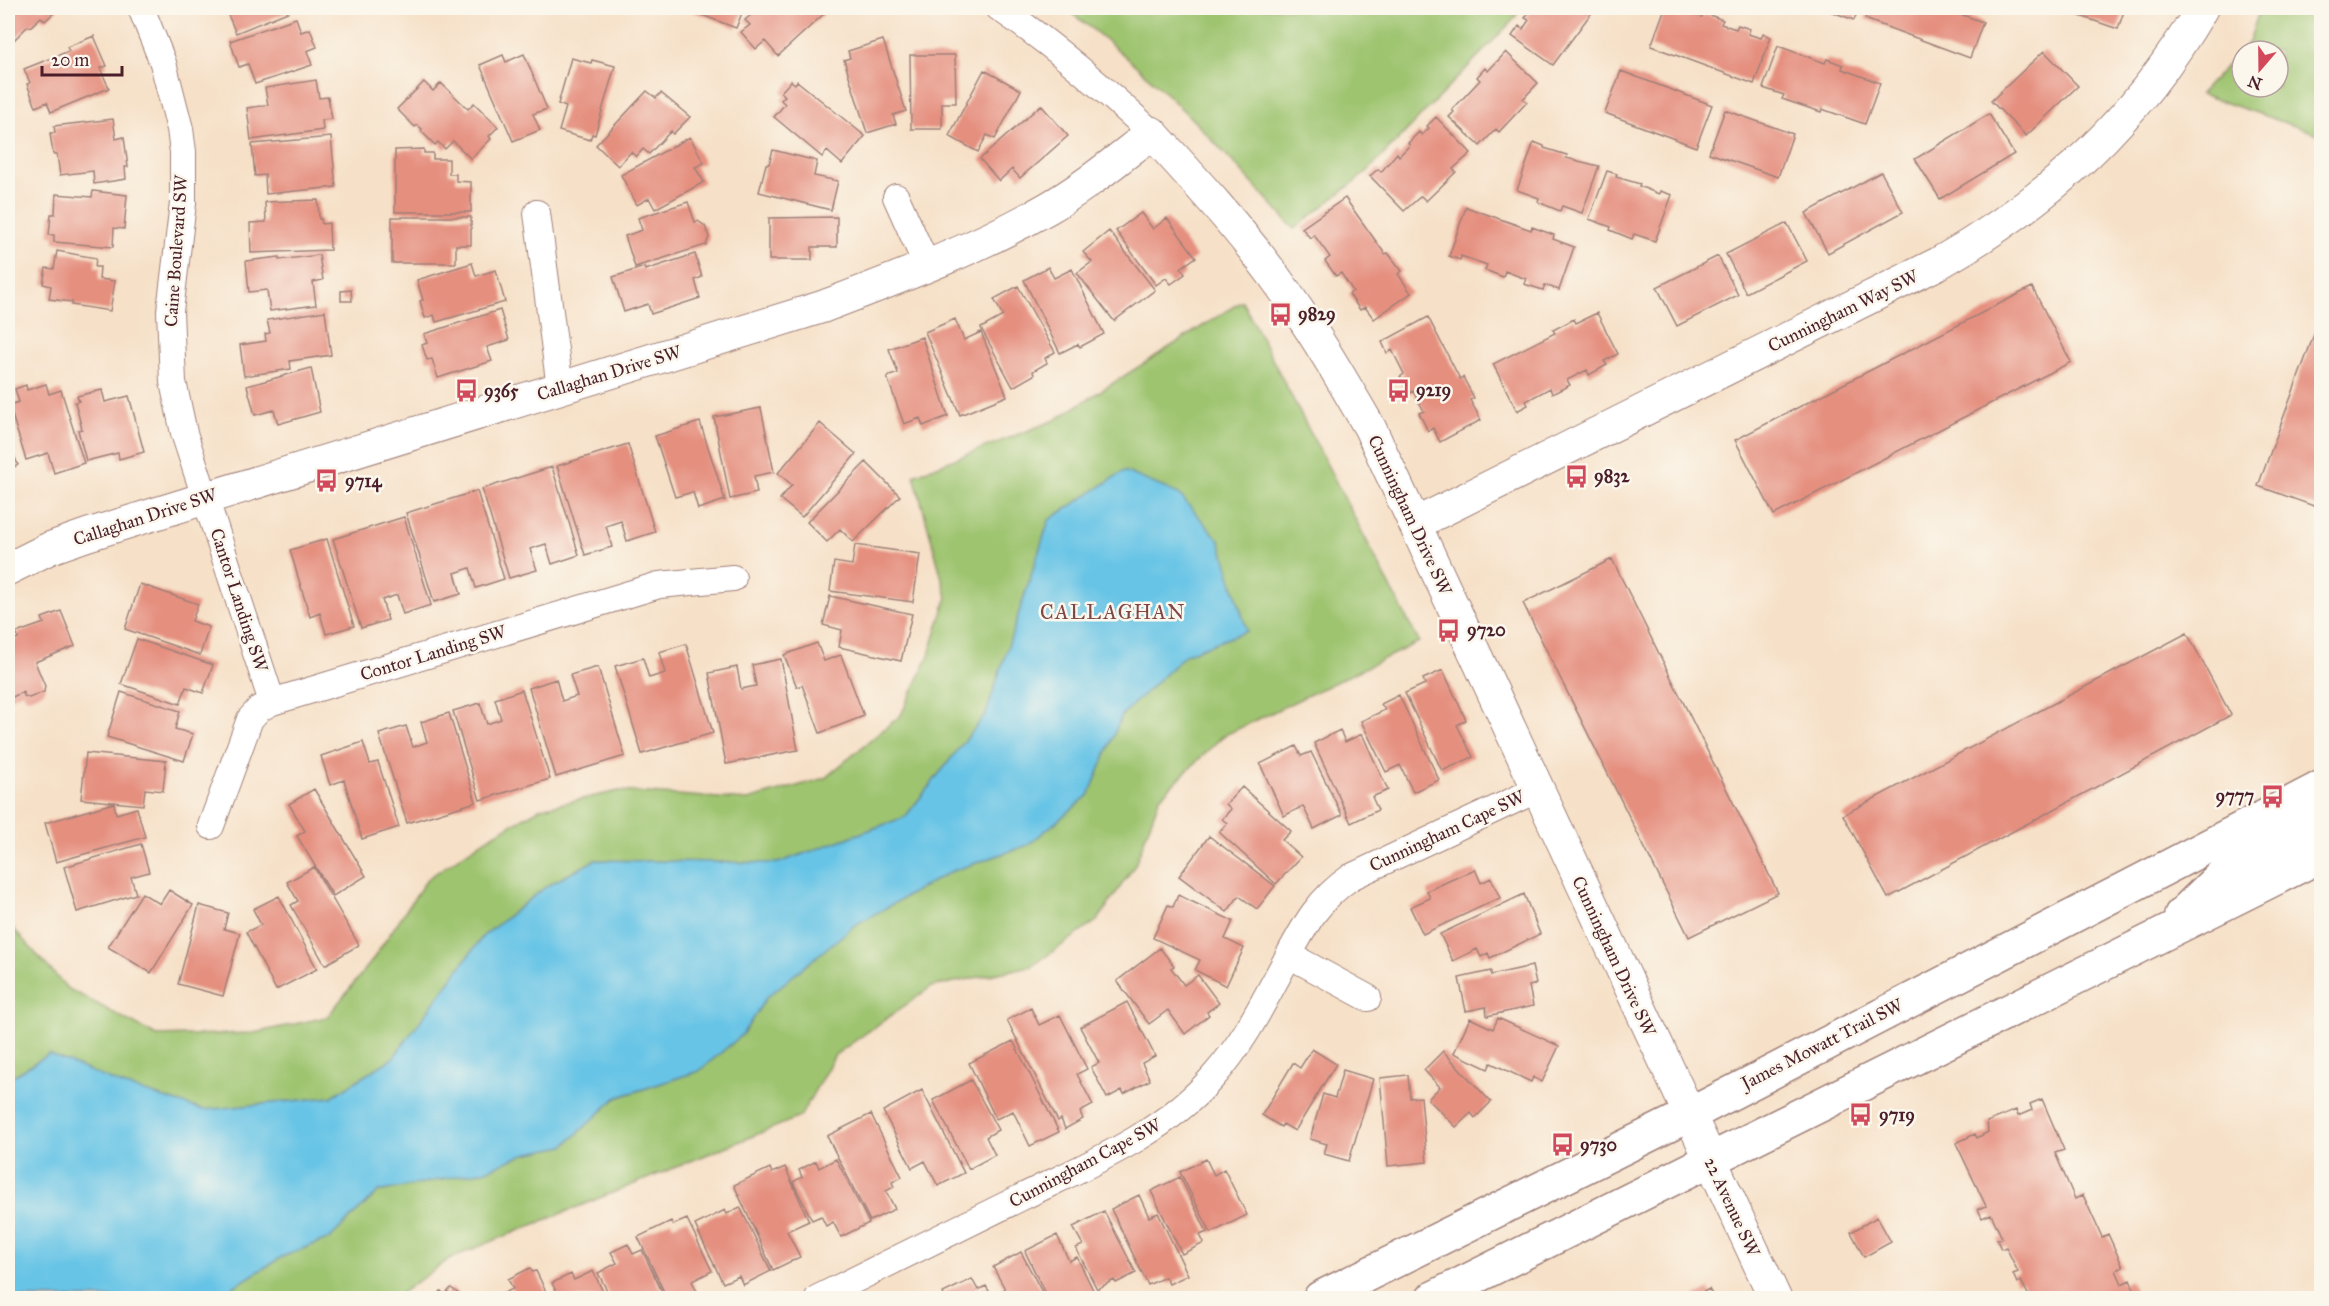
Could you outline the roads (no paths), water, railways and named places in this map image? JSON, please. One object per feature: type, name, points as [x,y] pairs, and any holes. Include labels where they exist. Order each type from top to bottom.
[{"type":"main road","name":"James Mowatt Trail SW","points":[[1320,1299],[1689,1115],[2322,787]]},
{"type":"main road","points":[[2161,935],[2221,876],[2322,818]]},
{"type":"main road","points":[[1433,1299],[2322,855]]},
{"type":"street","name":"Caine Boulevard SW","points":[[141,8],[163,63],[180,129],[183,203],[170,311],[170,339],[173,382],[178,407],[205,497]]},
{"type":"street","name":"Cunningham Drive SW","points":[[999,8],[1030,28],[1073,63],[1152,133],[1240,233],[1304,319],[1341,377],[1370,428],[1536,790],[1689,1115]]},
{"type":"street","name":"Cunningham Way SW","points":[[1415,524],[1939,263],[1986,237],[2062,179],[2105,137],[2153,79],[2202,8]]},
{"type":"street","name":"Callaghan Drive SW","points":[[8,569],[50,548],[205,497],[822,307],[927,266],[998,234],[1071,194],[1152,133]]},
{"type":"street","points":[[896,197],[927,266]]},
{"type":"street","points":[[537,213],[560,388]]},
{"type":"street","name":"Cantor Landing SW","points":[[205,497],[272,702]]},
{"type":"street","name":"Contor Landing SW","points":[[211,826],[249,719],[259,709],[272,702],[658,585],[733,578]]},
{"type":"street","name":"Cunningham Cape SW","points":[[818,1299],[1110,1154],[1165,1121],[1205,1086],[1236,1049],[1298,936],[1319,904],[1332,890],[1350,877],[1536,790]]},
{"type":"street","points":[[1289,955],[1368,998]]},
{"type":"street","name":"22 Avenue SW","points":[[1689,1115],[1775,1299]]},
{"type":"water","points":[[1124,471],[1179,494],[1220,541],[1247,631],[1186,654],[1122,715],[1089,795],[1028,845],[950,872],[855,925],[766,998],[742,1035],[699,1071],[616,1098],[564,1146],[525,1154],[484,1171],[378,1192],[330,1238],[282,1257],[215,1298],[8,1298],[8,1079],[49,1054],[123,1085],[203,1110],[331,1097],[393,1058],[483,936],[547,886],[595,860],[778,863],[905,817],[986,714],[1049,520]]},
{"type":"place","name":"9829","points":[[1280,314]]},
{"type":"place","name":"9219","points":[[1398,390]]},
{"type":"place","name":"9365","points":[[466,391]]},
{"type":"place","name":"9832","points":[[1576,476]]},
{"type":"place","name":"9714","points":[[327,481]]},
{"type":"place","name":"9720","points":[[1449,630]]},
{"type":"place","name":"9777","points":[[2272,796]]},
{"type":"place","name":"9719","points":[[1861,1115]]},
{"type":"place","name":"9730","points":[[1562,1145]]},
{"type":"district","name":"CALLAGHAN","points":[[1113,612]]}]
